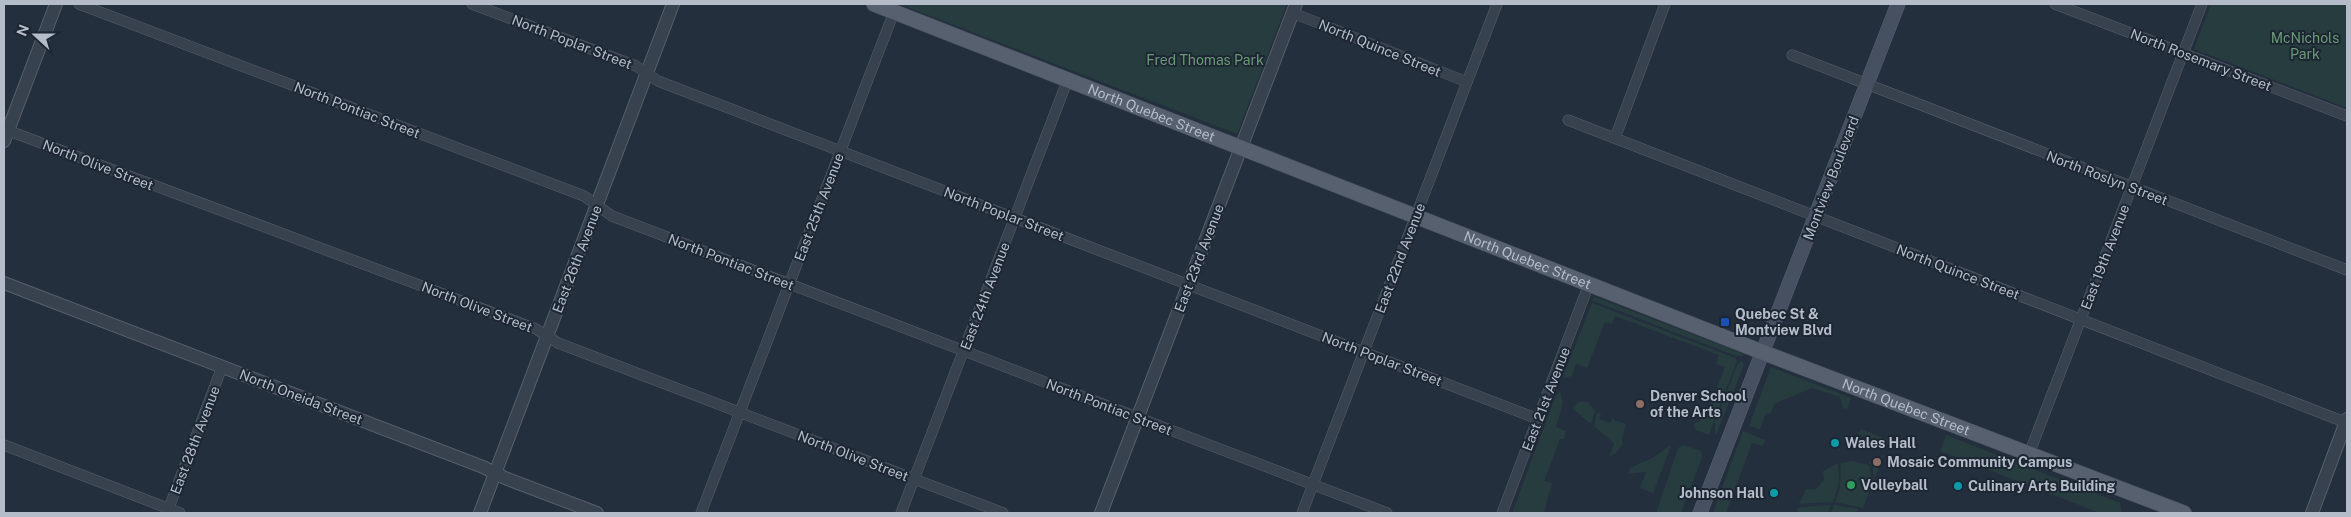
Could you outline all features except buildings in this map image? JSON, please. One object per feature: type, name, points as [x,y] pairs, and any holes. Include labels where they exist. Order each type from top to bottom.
[{"type":"main road","name":"North Quebec Street","points":[[874,4],[1762,352],[2184,513]]},
{"type":"main road","name":"Montview Boulevard","points":[[1700,513],[1898,4]]},
{"type":"street","points":[[5,134],[56,4]]},
{"type":"street","name":"North Pontiac Street","points":[[79,4],[584,196],[612,216],[789,285],[1387,513]]},
{"type":"street","name":"North Poplar Street","points":[[472,4],[636,66],[658,81],[1538,419]]},
{"type":"street","name":"East 26th Avenue","points":[[480,513],[673,4]]},
{"type":"street","name":"East 22nd Avenue","points":[[1302,513],[1497,4]]},
{"type":"street","points":[[1614,138],[1665,4]]},
{"type":"street","name":"North Rosemary Street","points":[[2055,4],[2347,116]]},
{"type":"street","name":"East 19th Avenue","points":[[2029,454],[2202,4]]},
{"type":"street","name":"North Quince Street","points":[[1295,9],[1467,82]]},
{"type":"street","name":"East 23rd Avenue","points":[[1101,513],[1295,9]]},
{"type":"street","name":"East 25th Avenue","points":[[701,513],[894,12]]},
{"type":"street","name":"North Roslyn Street","points":[[1792,55],[2347,270]]},
{"type":"street","name":"East 24th Avenue","points":[[901,513],[1068,79]]},
{"type":"street","name":"North Quince Street","points":[[1568,120],[2347,422]]},
{"type":"street","name":"North Olive Street","points":[[5,134],[536,329],[558,343],[1003,513]]},
{"type":"street","name":"North Oneida Street","points":[[4,283],[597,513]]},
{"type":"street","name":"East 21st Avenue","points":[[1502,513],[1589,284]]},
{"type":"street","name":"East 28th Avenue","points":[[167,511],[222,366]]},
{"type":"street","points":[[2312,513],[2347,422]]},
{"type":"street","points":[[4,446],[167,511],[180,513]]},
{"type":"green space","name":"Fred Thomas Park","points":[[899,4],[1287,4],[1237,134]]},
{"type":"green space","name":"McNichols Park","points":[[2211,4],[2347,4],[2347,108],[2194,49]]},
{"type":"green space","points":[[1595,297],[1744,354],[1736,356],[1591,300]]},
{"type":"green space","points":[[1592,303],[1735,358],[1737,361],[1709,435],[1696,430],[1693,424],[1700,421],[1701,418],[1705,419],[1725,367],[1716,364],[1719,355],[1615,316],[1612,324],[1605,322],[1587,368],[1576,364],[1572,376],[1565,378],[1564,374]]},
{"type":"green space","points":[[1742,361],[1744,365],[1715,435],[1715,422],[1738,363]]},
{"type":"green space","points":[[1771,367],[1851,398],[1847,409],[1843,408],[1840,397],[1812,388],[1774,404],[1771,413],[1766,414],[1760,429],[1749,426]]},
{"type":"green space","points":[[1560,392],[1563,403],[1556,427],[1566,431],[1564,439],[1560,439],[1544,481],[1552,483],[1544,513],[1512,513],[1556,395]]},
{"type":"green space","points":[[1579,402],[1588,402],[1595,411],[1591,424],[1572,408]]},
{"type":"green space","points":[[1597,413],[1601,414],[1599,419],[1610,423],[1613,418],[1626,424],[1622,438],[1623,444],[1616,453],[1609,457],[1614,443],[1594,426]]},
{"type":"green space","points":[[1861,429],[1889,440],[1887,446],[1858,434]]},
{"type":"green space","points":[[1743,431],[1765,440],[1763,446],[1752,443],[1726,513],[1713,513]]},
{"type":"green space","points":[[1946,435],[2120,503],[2122,513],[2100,513],[1940,451]]},
{"type":"green space","points":[[1683,445],[1701,451],[1702,457],[1681,513],[1656,513],[1678,448]]},
{"type":"green space","points":[[1671,446],[1653,493],[1640,488],[1646,472],[1628,474],[1630,468],[1654,457]]},
{"type":"green space","points":[[1884,455],[1875,477],[1873,467],[1869,462]]},
{"type":"green space","points":[[1852,461],[1869,465],[1874,479],[1863,508],[1835,502],[1840,488],[1841,463]]},
{"type":"green space","points":[[1838,463],[1839,483],[1833,502],[1799,504],[1806,489],[1815,490],[1824,480],[1823,471]]},
{"type":"green space","points":[[1831,505],[1828,513],[1797,513],[1797,509],[1801,507]]},
{"type":"green space","points":[[1834,505],[1858,509],[1856,513],[1831,513]]},
{"type":"place","name":"Quebec St & Montview Blvd","points":[[1725,322]]},
{"type":"place","name":"Denver School of the Arts","points":[[1640,404]]},
{"type":"place","name":"Wales Hall","points":[[1835,443]]},
{"type":"place","name":"Mosaic Community Campus","points":[[1877,462]]},
{"type":"place","name":"Volleyball","points":[[1851,485]]},
{"type":"place","name":"Culinary Arts Building","points":[[1958,486]]},
{"type":"place","name":"Johnson Hall","points":[[1774,493]]}]
